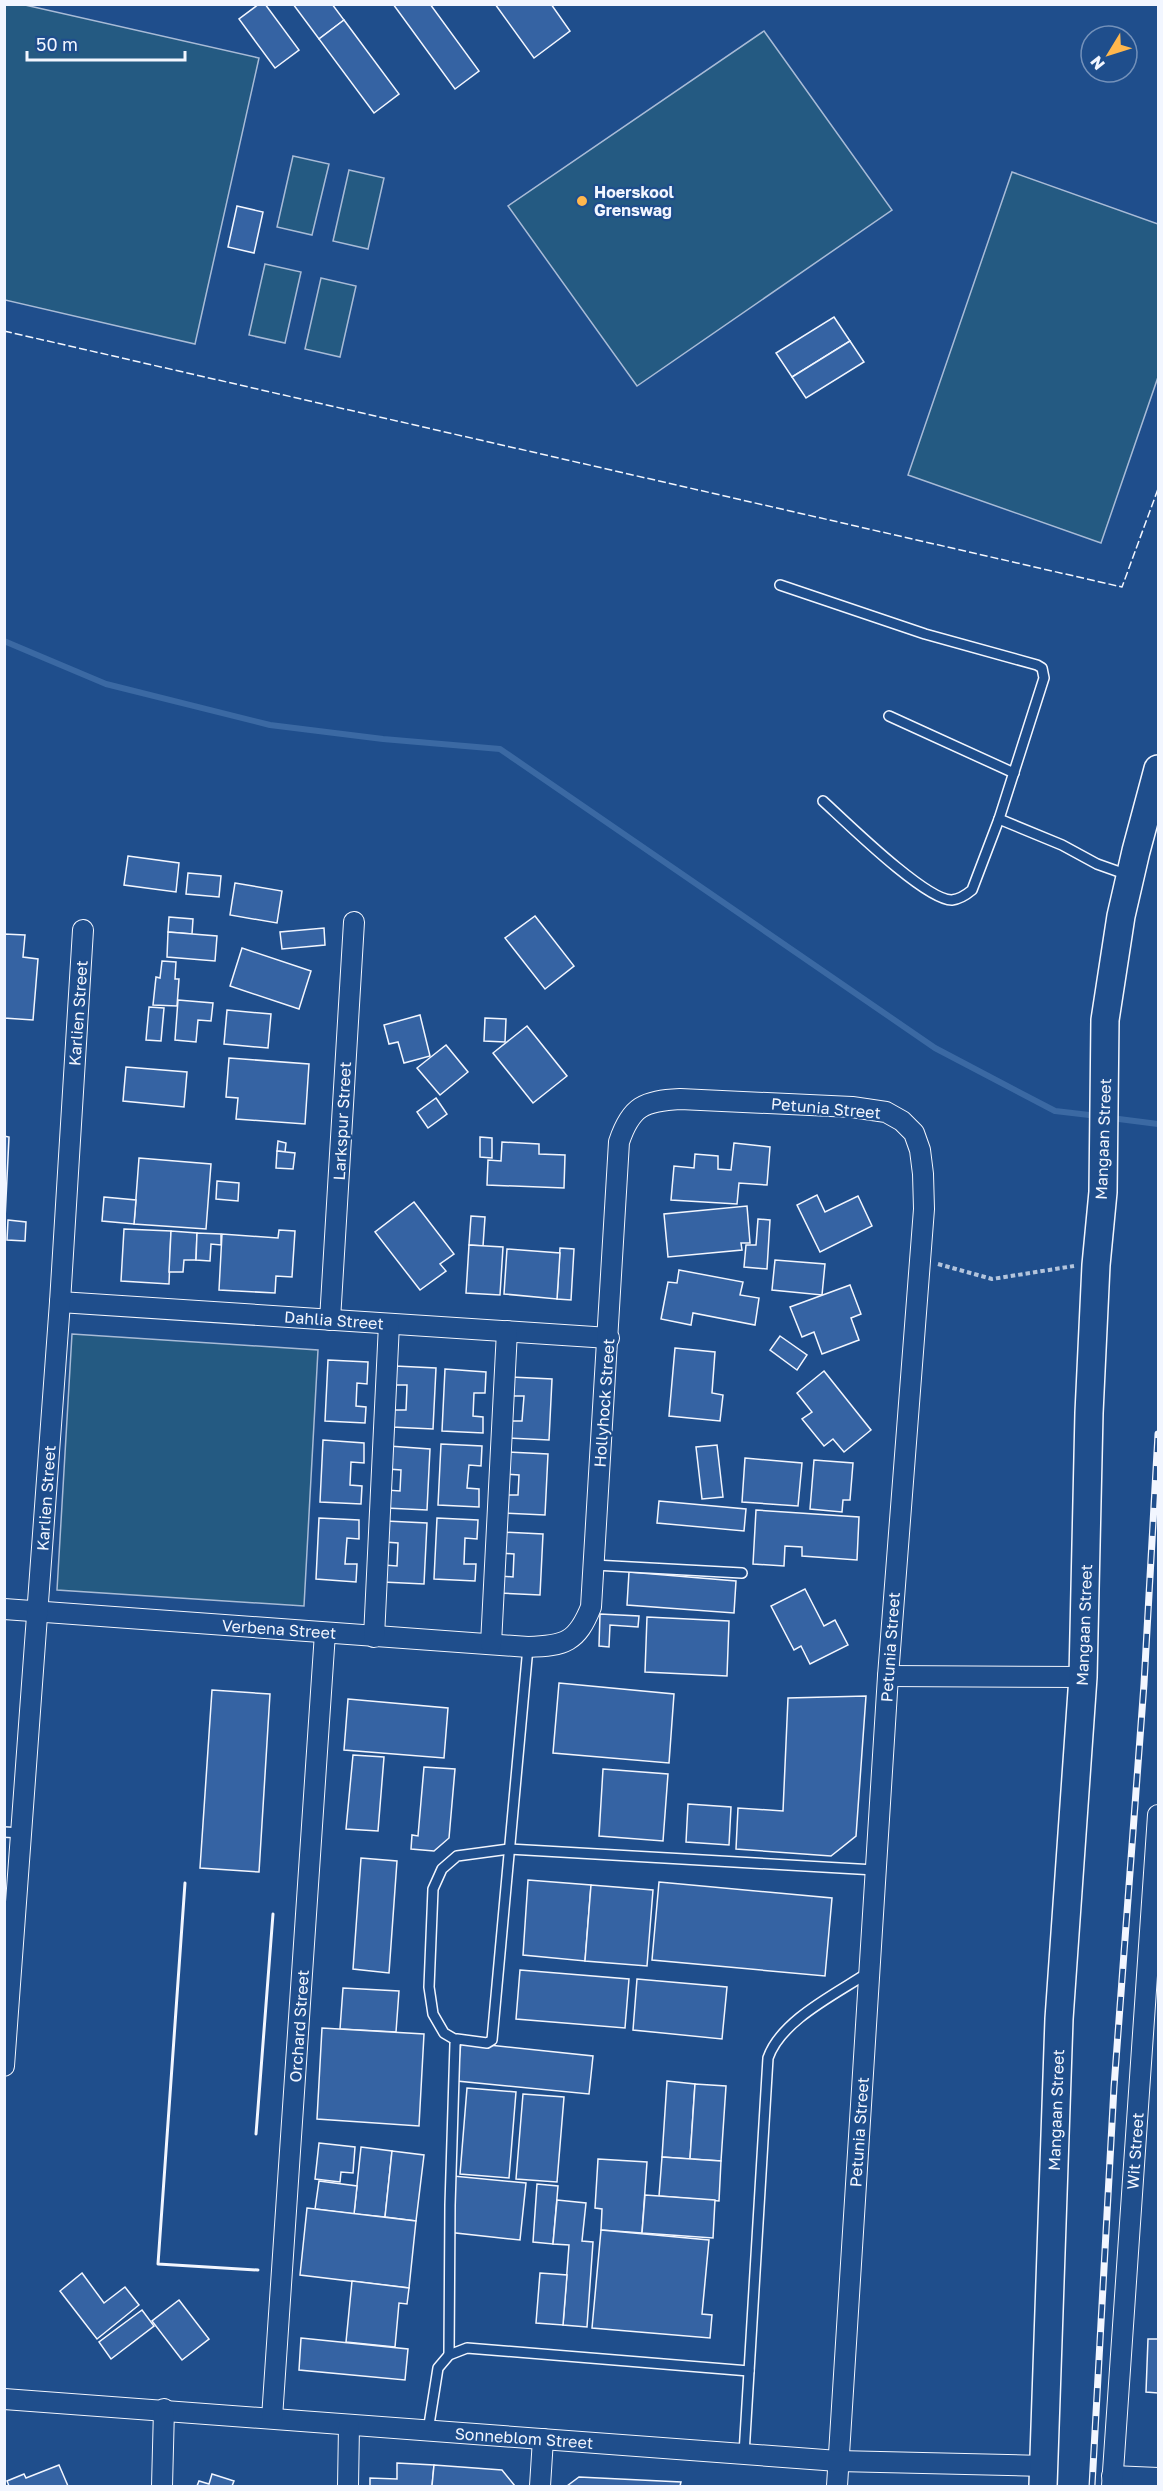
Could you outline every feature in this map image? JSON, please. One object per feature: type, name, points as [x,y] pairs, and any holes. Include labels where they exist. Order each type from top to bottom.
[{"type":"street","name":"Mangaan Street","points":[[1044,2476],[1059,2019],[1083,1677],[1089,1413],[1096,1265],[1103,1192],[1106,1094],[1105,1020],[1121,916],[1158,769]]},
{"type":"street","name":"Larkspur Street","points":[[330,1320],[354,922]]},
{"type":"street","name":"Karlien Street","points":[[4,2066],[13,1833],[38,1611],[83,930]]},
{"type":"street","name":"Petunia Street","points":[[619,1142],[626,1123],[634,1112],[658,1100],[681,1099],[841,1106],[886,1112],[902,1121],[914,1133],[920,1150],[924,1209],[888,1676],[837,2487]]},
{"type":"street","name":"Hollyhock Street","points":[[553,1646],[572,1638],[583,1628],[591,1607],[619,1142]]},
{"type":"street","name":"Dahlia Street","points":[[60,1302],[609,1338]]},
{"type":"street","points":[[374,1636],[389,1324]]},
{"type":"street","points":[[491,1644],[507,1331]]},
{"type":"street","name":"Verbena Street","points":[[4,1609],[528,1647],[553,1646]]},
{"type":"street","name":"Orchard Street","points":[[272,2418],[325,1633]]},
{"type":"street","points":[[888,1676],[1083,1677]]},
{"type":"street","name":"Wit Street","points":[[1112,2481],[1158,1815]]},
{"type":"street","name":"Sonneblom Street","points":[[4,2399],[164,2409],[349,2426],[1044,2476]]},
{"type":"street","points":[[162,2487],[164,2409]]},
{"type":"street","points":[[348,2487],[349,2426]]},
{"type":"street","points":[[540,2487],[543,2439]]},
{"type":"street","points":[[1112,2481],[1158,2478]]},
{"type":"lane","points":[[780,585],[925,634],[1037,664],[1042,668],[1044,678],[999,819],[972,890],[964,897],[950,900],[933,893],[905,874],[823,801]]},
{"type":"lane","points":[[889,716],[1014,773]]},
{"type":"lane","points":[[999,819],[1062,845],[1097,864],[1130,876]]},
{"type":"lane","points":[[594,1565],[742,1573]]},
{"type":"lane","points":[[528,1647],[509,1849],[492,2040],[488,2043],[456,2040],[444,2033],[433,2014],[429,1987],[433,1889],[442,1869],[458,1856],[509,1849],[875,1870]]},
{"type":"lane","points":[[744,2454],[768,2058],[772,2046],[793,2024],[869,1972]]},
{"type":"lane","points":[[449,2355],[450,2205],[456,2040]]},
{"type":"lane","points":[[428,2431],[438,2368],[449,2355],[467,2348],[748,2371]]},
{"type":"path","points":[[920,1253],[943,1267],[992,1279],[1061,1267],[1096,1265]]},
{"type":"shaded area","points":[[5,4],[25,5],[259,58],[195,344],[5,300]]},
{"type":"shaded area","points":[[764,31],[892,210],[637,386],[508,206]]},
{"type":"shaded area","points":[[293,156],[329,164],[312,235],[277,227]]},
{"type":"shaded area","points":[[349,170],[384,178],[368,249],[333,241]]},
{"type":"shaded area","points":[[1012,172],[1158,224],[1158,377],[1101,543],[908,475]]},
{"type":"shaded area","points":[[265,264],[301,272],[285,343],[249,335]]},
{"type":"shaded area","points":[[321,278],[356,286],[340,357],[305,349]]},
{"type":"shaded area","points":[[72,1334],[318,1350],[304,1606],[57,1590]]},
{"type":"building","points":[[259,4],[265,4],[299,50],[275,68],[239,19]]},
{"type":"building","points":[[293,4],[332,4],[344,20],[319,39]]},
{"type":"building","points":[[393,4],[430,4],[479,71],[455,89]]},
{"type":"building","points":[[495,4],[551,4],[570,31],[534,58]]},
{"type":"building","points":[[344,20],[399,94],[374,113],[319,39]]},
{"type":"building","points":[[237,206],[263,212],[254,253],[228,247]]},
{"type":"building","points":[[834,317],[850,341],[792,377],[776,353]]},
{"type":"building","points":[[850,341],[864,362],[806,398],[792,377]]},
{"type":"building","points":[[128,856],[179,863],[176,892],[124,885]]},
{"type":"building","points":[[188,873],[221,876],[219,897],[186,894]]},
{"type":"building","points":[[235,883],[282,891],[277,923],[230,915]]},
{"type":"building","points":[[535,916],[574,966],[545,989],[505,938]]},
{"type":"building","points":[[169,917],[193,919],[192,934],[168,932]]},
{"type":"building","points":[[324,928],[325,945],[282,949],[280,932]]},
{"type":"building","points":[[168,932],[217,936],[215,961],[167,957]]},
{"type":"building","points":[[4,934],[25,935],[23,957],[38,959],[33,1020],[4,1018]]},
{"type":"building","points":[[242,948],[311,971],[299,1009],[230,986]]},
{"type":"building","points":[[162,961],[176,962],[175,979],[179,979],[177,1006],[153,1005],[156,977],[160,978]]},
{"type":"building","points":[[178,1000],[213,1003],[211,1021],[198,1020],[196,1042],[175,1040]]},
{"type":"building","points":[[149,1007],[164,1008],[161,1041],[146,1040]]},
{"type":"building","points":[[227,1010],[271,1014],[268,1048],[224,1044]]},
{"type":"building","points":[[420,1015],[430,1056],[404,1063],[398,1042],[389,1044],[384,1025]]},
{"type":"building","points":[[485,1018],[506,1019],[505,1042],[484,1041]]},
{"type":"building","points":[[527,1026],[567,1076],[533,1103],[493,1053]]},
{"type":"building","points":[[446,1045],[468,1072],[440,1095],[417,1068]]},
{"type":"building","points":[[229,1058],[309,1064],[305,1124],[236,1119],[238,1098],[226,1097]]},
{"type":"building","points":[[126,1067],[187,1072],[184,1107],[123,1101]]},
{"type":"building","points":[[436,1098],[447,1114],[428,1128],[417,1112]]},
{"type":"building","points":[[4,1136],[9,1137],[5,1219],[4,1219]]},
{"type":"building","points":[[480,1137],[492,1138],[492,1158],[480,1157]]},
{"type":"building","points":[[278,1141],[286,1143],[285,1152],[277,1151]]},
{"type":"building","points":[[502,1142],[539,1144],[539,1154],[565,1155],[564,1188],[487,1185],[488,1160],[501,1161]]},
{"type":"building","points":[[734,1143],[770,1147],[767,1185],[739,1183],[737,1204],[671,1200],[674,1166],[694,1168],[695,1154],[718,1156],[718,1169],[731,1170]]},
{"type":"building","points":[[277,1151],[295,1153],[293,1169],[276,1168]]},
{"type":"building","points":[[139,1158],[211,1164],[206,1229],[134,1224]]},
{"type":"building","points":[[217,1181],[239,1183],[238,1201],[216,1199]]},
{"type":"building","points":[[817,1195],[825,1212],[858,1196],[872,1226],[820,1252],[797,1205]]},
{"type":"building","points":[[104,1197],[136,1200],[134,1224],[102,1221]]},
{"type":"building","points":[[414,1202],[454,1254],[440,1264],[446,1271],[420,1290],[375,1232]]},
{"type":"building","points":[[747,1206],[750,1243],[741,1243],[742,1250],[668,1257],[664,1214]]},
{"type":"building","points":[[471,1216],[485,1217],[483,1246],[469,1245]]},
{"type":"building","points":[[758,1219],[770,1220],[767,1269],[744,1267],[746,1245],[756,1245]]},
{"type":"building","points":[[8,1220],[26,1222],[25,1241],[7,1240]]},
{"type":"building","points":[[124,1229],[171,1231],[169,1284],[121,1281]]},
{"type":"building","points":[[279,1230],[295,1231],[292,1277],[276,1276],[275,1293],[219,1290],[222,1234],[278,1238]]},
{"type":"building","points":[[171,1231],[197,1233],[196,1260],[184,1260],[183,1272],[169,1272]]},
{"type":"building","points":[[197,1233],[221,1234],[221,1245],[211,1244],[210,1261],[196,1260]]},
{"type":"building","points":[[469,1245],[503,1247],[500,1295],[466,1293]]},
{"type":"building","points":[[560,1248],[574,1249],[571,1300],[557,1299]]},
{"type":"building","points":[[507,1249],[560,1253],[557,1299],[504,1294]]},
{"type":"building","points":[[775,1260],[825,1264],[822,1295],[772,1290]]},
{"type":"building","points":[[679,1270],[743,1282],[740,1295],[759,1298],[755,1325],[693,1313],[691,1325],[661,1319],[668,1282],[677,1283]]},
{"type":"building","points":[[850,1285],[861,1314],[851,1318],[859,1340],[822,1354],[814,1332],[802,1337],[790,1307]]},
{"type":"building","points":[[780,1336],[807,1355],[797,1370],[770,1350]]},
{"type":"building","points":[[675,1348],[715,1352],[712,1393],[723,1395],[720,1421],[669,1416]]},
{"type":"building","points":[[328,1360],[368,1362],[367,1384],[357,1383],[356,1406],[366,1407],[365,1423],[325,1421]]},
{"type":"building","points":[[395,1366],[436,1368],[433,1429],[392,1427],[392,1410],[406,1410],[407,1385],[394,1385]]},
{"type":"building","points":[[445,1369],[486,1372],[485,1393],[474,1393],[473,1416],[483,1417],[483,1433],[442,1431]]},
{"type":"building","points":[[824,1371],[871,1430],[844,1452],[833,1439],[824,1446],[802,1419],[812,1412],[797,1393]]},
{"type":"building","points":[[511,1377],[552,1379],[549,1440],[508,1438],[509,1421],[522,1421],[524,1396],[510,1396]]},
{"type":"building","points":[[323,1440],[364,1443],[364,1463],[351,1462],[350,1485],[362,1486],[361,1504],[320,1502]]},
{"type":"building","points":[[441,1444],[482,1446],[481,1466],[469,1465],[467,1488],[479,1489],[479,1507],[438,1505]]},
{"type":"building","points":[[717,1445],[723,1497],[702,1499],[696,1447]]},
{"type":"building","points":[[389,1446],[430,1449],[427,1510],[386,1508],[387,1490],[400,1491],[401,1470],[388,1469]]},
{"type":"building","points":[[507,1452],[548,1454],[545,1515],[504,1513],[505,1495],[518,1495],[519,1475],[505,1474]]},
{"type":"building","points":[[745,1458],[802,1463],[798,1506],[742,1502]]},
{"type":"building","points":[[814,1460],[853,1463],[850,1500],[843,1500],[842,1512],[810,1509]]},
{"type":"building","points":[[659,1501],[746,1509],[744,1531],[657,1523]]},
{"type":"building","points":[[756,1510],[859,1517],[857,1560],[802,1556],[802,1547],[785,1546],[784,1566],[753,1564]]},
{"type":"building","points":[[319,1518],[359,1520],[359,1539],[347,1538],[345,1564],[357,1564],[356,1582],[316,1579]]},
{"type":"building","points":[[437,1518],[478,1520],[477,1539],[465,1538],[464,1564],[476,1564],[475,1581],[434,1579]]},
{"type":"building","points":[[386,1521],[427,1523],[424,1584],[383,1582],[384,1565],[397,1566],[398,1543],[385,1542]]},
{"type":"building","points":[[502,1532],[543,1534],[540,1595],[499,1593],[500,1576],[513,1577],[514,1554],[501,1553]]},
{"type":"building","points":[[629,1572],[736,1581],[734,1613],[627,1605]]},
{"type":"building","points":[[805,1589],[824,1626],[835,1620],[848,1645],[810,1664],[801,1646],[794,1650],[771,1606]]},
{"type":"building","points":[[600,1614],[639,1616],[638,1627],[610,1625],[609,1647],[599,1646]]},
{"type":"building","points":[[647,1617],[729,1621],[727,1676],[645,1672]]},
{"type":"building","points":[[559,1683],[674,1694],[669,1763],[553,1753]]},
{"type":"building","points":[[212,1690],[270,1694],[259,1872],[200,1868]]},
{"type":"building","points":[[866,1696],[856,1836],[831,1856],[736,1849],[738,1808],[783,1811],[788,1698]]},
{"type":"building","points":[[348,1699],[448,1708],[444,1758],[344,1750]]},
{"type":"building","points":[[353,1755],[384,1757],[378,1831],[346,1829]]},
{"type":"building","points":[[424,1767],[455,1769],[449,1838],[434,1851],[411,1849],[412,1835],[418,1836]]},
{"type":"building","points":[[603,1769],[668,1774],[663,1841],[599,1836]]},
{"type":"building","points":[[688,1804],[731,1807],[729,1845],[686,1842]]},
{"type":"building","points":[[361,1858],[397,1861],[389,1973],[353,1969]]},
{"type":"building","points":[[528,1880],[591,1885],[585,1961],[523,1955]]},
{"type":"building","points":[[659,1882],[832,1898],[825,1976],[652,1960]]},
{"type":"building","points":[[591,1885],[653,1890],[647,1966],[585,1961]]},
{"type":"building","points":[[520,1970],[629,1979],[625,2028],[516,2019]]},
{"type":"building","points":[[637,1979],[727,1987],[722,2039],[633,2030]]},
{"type":"building","points":[[343,1988],[399,1991],[396,2032],[340,2029]]},
{"type":"building","points":[[322,2028],[424,2034],[419,2126],[317,2119]]},
{"type":"building","points":[[461,2042],[593,2056],[589,2094],[457,2081]]},
{"type":"building","points":[[667,2081],[695,2084],[690,2159],[662,2157]]},
{"type":"building","points":[[695,2084],[726,2086],[721,2161],[690,2159]]},
{"type":"building","points":[[467,2088],[516,2092],[509,2178],[460,2174]]},
{"type":"building","points":[[523,2094],[564,2097],[557,2182],[516,2179]]},
{"type":"building","points":[[319,2143],[355,2147],[353,2173],[341,2172],[340,2182],[315,2179]]},
{"type":"building","points":[[361,2147],[392,2151],[385,2217],[354,2214]]},
{"type":"building","points":[[392,2151],[424,2155],[416,2221],[385,2217]]},
{"type":"building","points":[[662,2157],[721,2161],[719,2201],[659,2196]]},
{"type":"building","points":[[598,2159],[647,2162],[642,2233],[601,2230],[602,2209],[595,2208]]},
{"type":"building","points":[[453,2176],[526,2183],[520,2240],[447,2232]]},
{"type":"building","points":[[319,2181],[357,2186],[354,2214],[315,2209]]},
{"type":"building","points":[[537,2184],[558,2186],[553,2244],[533,2242]]},
{"type":"building","points":[[645,2195],[715,2200],[713,2238],[642,2233]]},
{"type":"building","points":[[557,2200],[586,2203],[582,2241],[593,2242],[587,2327],[563,2325],[569,2245],[553,2244]]},
{"type":"building","points":[[307,2208],[416,2221],[409,2288],[300,2275]]},
{"type":"building","points":[[601,2230],[709,2240],[702,2314],[712,2315],[710,2338],[592,2328]]},
{"type":"building","points":[[82,2273],[104,2303],[125,2287],[139,2305],[97,2339],[60,2291]]},
{"type":"building","points":[[540,2273],[567,2275],[563,2325],[536,2323]]},
{"type":"building","points":[[352,2281],[409,2288],[407,2304],[399,2303],[395,2347],[346,2342]]},
{"type":"building","points":[[179,2300],[209,2339],[182,2360],[152,2321]]},
{"type":"building","points":[[142,2310],[154,2326],[111,2359],[99,2342]]},
{"type":"building","points":[[301,2338],[408,2349],[405,2380],[299,2370]]},
{"type":"building","points":[[1148,2339],[1158,2339],[1158,2393],[1146,2392]]},
{"type":"building","points":[[397,2463],[434,2465],[432,2486],[370,2486],[370,2478],[397,2479]]},
{"type":"building","points":[[59,2465],[68,2486],[9,2486],[7,2481],[24,2474],[26,2478]]},
{"type":"building","points":[[434,2465],[502,2470],[515,2486],[432,2486]]},
{"type":"building","points":[[212,2474],[234,2481],[232,2486],[197,2486],[199,2481],[209,2484]]},
{"type":"building","points":[[579,2477],[681,2482],[680,2486],[567,2486]]},
{"type":"waterway","points":[[4,641],[106,684],[270,725],[383,739],[500,749],[935,1048],[1055,1111],[1098,1116]]},
{"type":"waterway","points":[[1111,1118],[1158,1124]]},
{"type":"railway","points":[[1092,2486],[1114,2087],[1144,1684],[1158,1434]]},
{"type":"fence","points":[[4,331],[1122,587],[1158,489]]},
{"type":"wall","points":[[185,1883],[158,2264],[258,2270]]},
{"type":"wall","points":[[256,2134],[273,1914]]},
{"type":"place","name":"Hoerskool Grenswag","points":[[582,201]]}]
